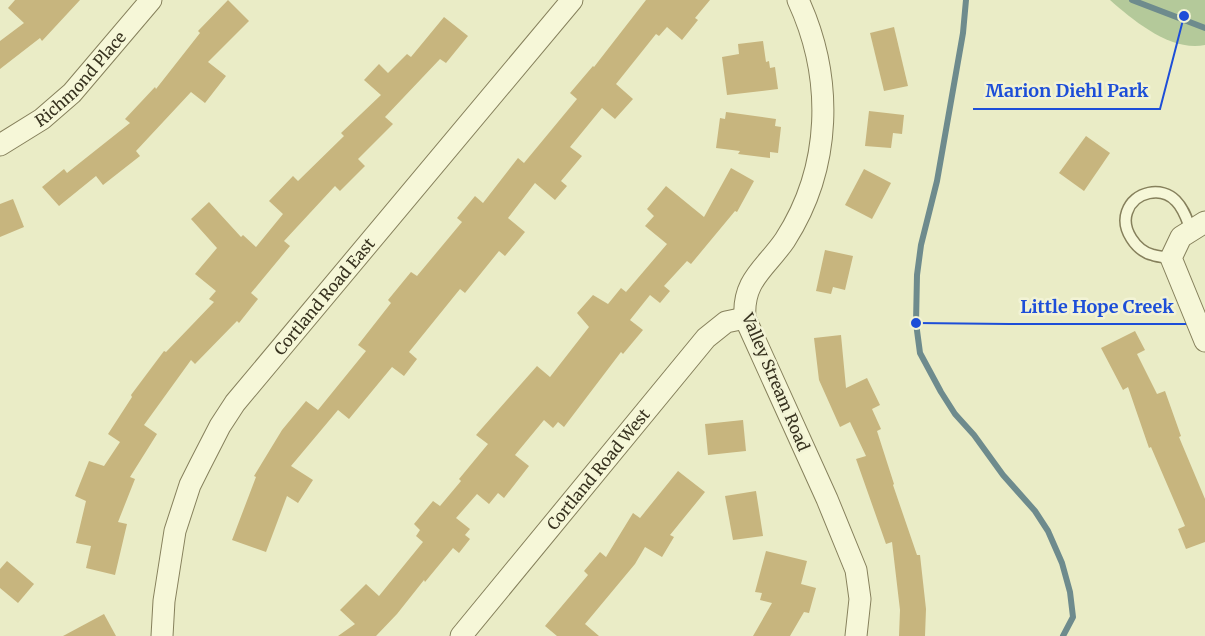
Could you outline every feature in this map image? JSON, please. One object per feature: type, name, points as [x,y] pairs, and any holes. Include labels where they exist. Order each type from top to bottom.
[{"type":"street","name":"Richmond Place","points":[[0,145],[42,119],[72,93],[151,0]]},
{"type":"street","name":"Cortland Road East","points":[[162,636],[164,601],[175,531],[190,485],[220,426],[236,403],[572,0]]},
{"type":"street","name":"Valley Stream Road","points":[[798,0],[818,56],[824,113],[817,170],[798,220],[778,250],[753,278],[743,301],[745,318],[827,499],[856,570],[860,599],[856,636]]},
{"type":"street","points":[[1192,230],[1171,258],[1205,341]]},
{"type":"street","name":"Cortland Road West","points":[[461,636],[706,338],[726,322],[745,318]]},
{"type":"lane","points":[[1171,258],[1151,255],[1135,244],[1127,230],[1126,213],[1134,201],[1151,192],[1161,192],[1176,200],[1192,230]]},
{"type":"green space","points":[[1110,0],[1205,0],[1205,45],[1179,44],[1166,39],[1130,17]]},
{"type":"building","points":[[15,0],[80,0],[42,41],[40,38],[0,69],[0,41],[24,23],[8,8]]},
{"type":"building","points":[[228,0],[249,21],[208,62],[226,76],[205,103],[191,92],[136,151],[140,156],[103,185],[96,176],[59,206],[42,187],[64,169],[67,173],[130,123],[125,119],[155,87],[156,89],[200,33],[198,31]]},
{"type":"building","points":[[646,0],[710,0],[695,18],[698,20],[682,40],[667,27],[659,36],[656,34],[616,84],[633,99],[615,119],[602,108],[570,147],[582,156],[561,181],[567,186],[555,200],[535,183],[508,218],[525,232],[505,256],[499,251],[465,293],[460,289],[409,352],[417,359],[404,376],[392,367],[349,419],[338,410],[291,466],[313,480],[298,503],[287,496],[266,552],[232,540],[256,477],[254,476],[282,430],[306,401],[318,410],[366,351],[358,345],[391,303],[388,300],[411,272],[417,276],[462,222],[457,218],[475,196],[483,203],[518,158],[524,163],[577,99],[570,93],[594,67]]},
{"type":"building","points":[[444,17],[468,36],[446,63],[440,59],[385,117],[393,124],[358,159],[365,166],[340,191],[335,186],[284,241],[290,246],[251,293],[258,299],[239,323],[237,321],[195,364],[191,360],[144,425],[157,434],[130,477],[135,479],[118,522],[127,524],[115,575],[86,568],[91,546],[76,543],[86,501],[75,496],[89,461],[104,466],[120,442],[108,434],[132,397],[131,395],[164,351],[166,352],[214,302],[209,299],[216,291],[195,274],[217,248],[191,219],[209,202],[241,237],[243,235],[256,247],[283,214],[269,201],[293,176],[298,181],[344,136],[341,133],[381,95],[364,80],[379,64],[388,73],[407,54],[411,57]]},
{"type":"building","points":[[894,27],[908,86],[884,91],[870,33]]},
{"type":"building","points":[[763,41],[766,62],[769,61],[770,68],[775,67],[778,89],[727,95],[722,57],[739,54],[738,44]]},
{"type":"building","points":[[869,111],[904,115],[902,134],[893,133],[891,148],[865,146]]},
{"type":"building","points":[[726,112],[776,119],[775,126],[781,127],[778,153],[770,152],[770,158],[738,154],[740,151],[716,148],[720,118],[725,119]]},
{"type":"building","points":[[1086,136],[1110,153],[1084,191],[1059,173]]},
{"type":"building","points":[[731,168],[754,181],[737,212],[735,211],[691,264],[687,261],[664,286],[670,291],[660,303],[650,295],[630,320],[643,330],[623,354],[621,352],[564,427],[558,422],[553,428],[544,420],[515,455],[529,466],[504,498],[498,493],[489,504],[477,494],[456,518],[470,529],[465,535],[470,539],[459,553],[453,548],[376,636],[338,636],[355,624],[340,610],[366,584],[379,596],[423,542],[416,536],[420,530],[414,524],[433,501],[440,506],[488,444],[476,435],[537,366],[550,377],[589,327],[577,313],[593,295],[608,304],[621,288],[626,292],[667,244],[645,226],[654,216],[647,209],[666,186],[704,217]]},
{"type":"building","points":[[864,169],[891,183],[872,219],[845,205]]},
{"type":"building","points":[[13,199],[24,227],[0,237],[0,204]]},
{"type":"building","points":[[825,250],[853,256],[845,290],[833,287],[831,294],[816,291]]},
{"type":"building","points":[[1135,331],[1145,350],[1137,354],[1157,394],[1165,391],[1181,436],[1179,437],[1205,499],[1205,542],[1186,549],[1178,529],[1185,526],[1151,447],[1149,448],[1128,387],[1123,390],[1101,348]]},
{"type":"building","points":[[841,335],[846,388],[867,378],[880,405],[872,409],[881,429],[877,431],[917,555],[920,555],[926,609],[925,636],[899,636],[900,610],[892,542],[886,544],[856,459],[866,456],[850,422],[840,427],[819,380],[814,338]]},
{"type":"building","points":[[743,420],[746,451],[708,455],[705,424]]},
{"type":"building","points":[[678,471],[705,492],[670,535],[674,537],[662,557],[645,547],[635,564],[585,624],[599,636],[557,636],[545,626],[588,575],[584,571],[600,552],[606,557],[633,513],[640,518]]},
{"type":"building","points":[[756,491],[763,536],[733,540],[725,496]]},
{"type":"building","points":[[766,551],[807,561],[801,584],[816,588],[809,613],[804,612],[790,636],[753,636],[772,603],[760,600],[762,593],[755,592]]},
{"type":"building","points":[[7,561],[34,584],[18,603],[0,588],[0,569]]},
{"type":"building","points":[[104,614],[116,636],[63,636]]},
{"type":"waterway","points":[[966,0],[963,33],[937,181],[921,245],[917,275],[916,323],[920,353],[955,414],[1035,511],[1048,531],[1062,563],[1070,592],[1073,617],[1063,636]]},
{"type":"waterway","points":[[1132,0],[1205,28]]},
{"type":"place","name":"Marion Diehl Park","points":[[1184,16]]},
{"type":"place","name":"Little Hope Creek","points":[[916,323]]}]
